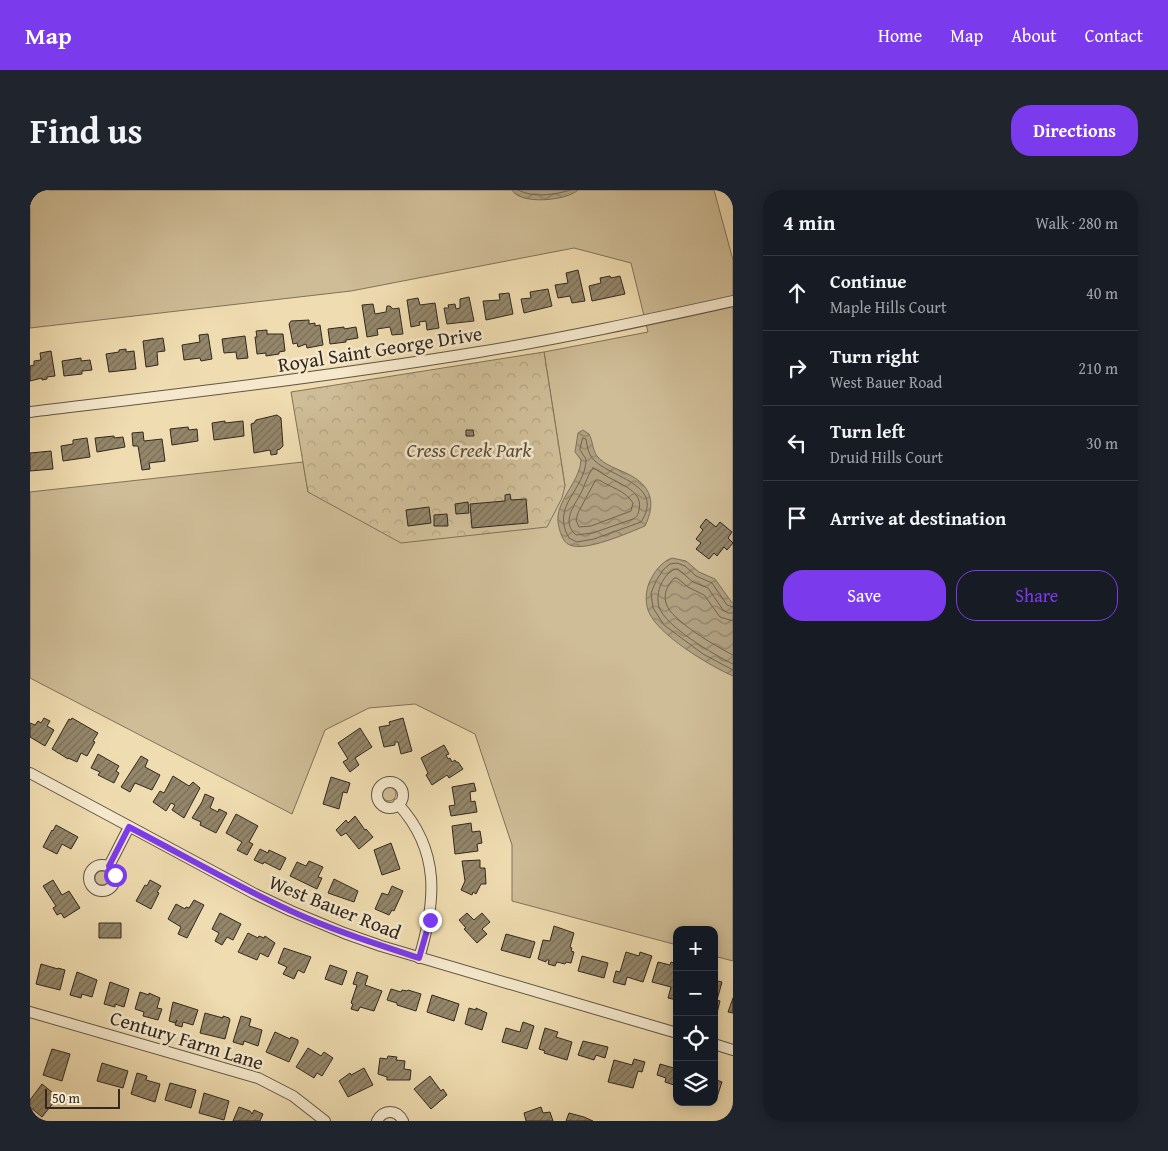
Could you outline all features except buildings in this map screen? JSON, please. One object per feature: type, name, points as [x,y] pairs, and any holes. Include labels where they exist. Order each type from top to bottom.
[{"type":"street","name":"Royal Saint George Drive","points":[[30,412],[259,384],[475,353],[605,329],[733,301]]},
{"type":"street","name":"West Bauer Road","points":[[30,773],[256,894],[344,933],[419,958],[673,1032]]},
{"type":"street","points":[[398,804],[411,819],[419,834],[431,874],[432,906],[419,958]]},
{"type":"street","points":[[109,866],[129,827]]},
{"type":"street","name":"Century Farm Lane","points":[[30,1012],[250,1075],[293,1096],[325,1121]]},
{"type":"street","points":[[718,1045],[733,1050]]},
{"type":"street","points":[[377,1121],[383,1113],[391,1111],[399,1115],[403,1121]]},
{"type":"green space","points":[[30,190],[714,190],[733,260],[733,961],[718,957],[718,926],[673,926],[673,944],[512,901],[512,845],[475,734],[415,704],[369,708],[325,730],[292,814],[30,678],[30,492],[303,462],[308,492],[565,486],[544,352],[648,332],[631,263],[574,248],[351,291],[30,328]]},
{"type":"green space","name":"Cress Creek Park","points":[[544,352],[565,486],[562,498],[547,527],[401,543],[308,492],[291,392]]},
{"type":"green space","points":[[386,787],[392,787],[396,794],[392,801],[386,801],[382,797],[382,791]]},
{"type":"green space","points":[[102,871],[107,873],[109,878],[107,883],[102,885],[97,883],[95,878],[97,873]]},
{"type":"water","points":[[512,190],[578,190],[564,197],[544,200],[524,198]]},
{"type":"water","points":[[583,430],[589,434],[595,453],[600,459],[642,484],[650,496],[651,503],[645,526],[606,541],[575,546],[567,543],[563,538],[558,518],[561,505],[576,478],[580,466],[581,460],[575,452],[578,433]]},
{"type":"water","points":[[672,558],[686,561],[699,572],[715,579],[733,604],[733,676],[711,665],[672,639],[661,629],[648,610],[646,596],[649,583],[658,568]]},
{"type":"route","points":[[115,875],[109,866],[129,827],[291,911],[344,933],[419,958],[430,920]]}]
